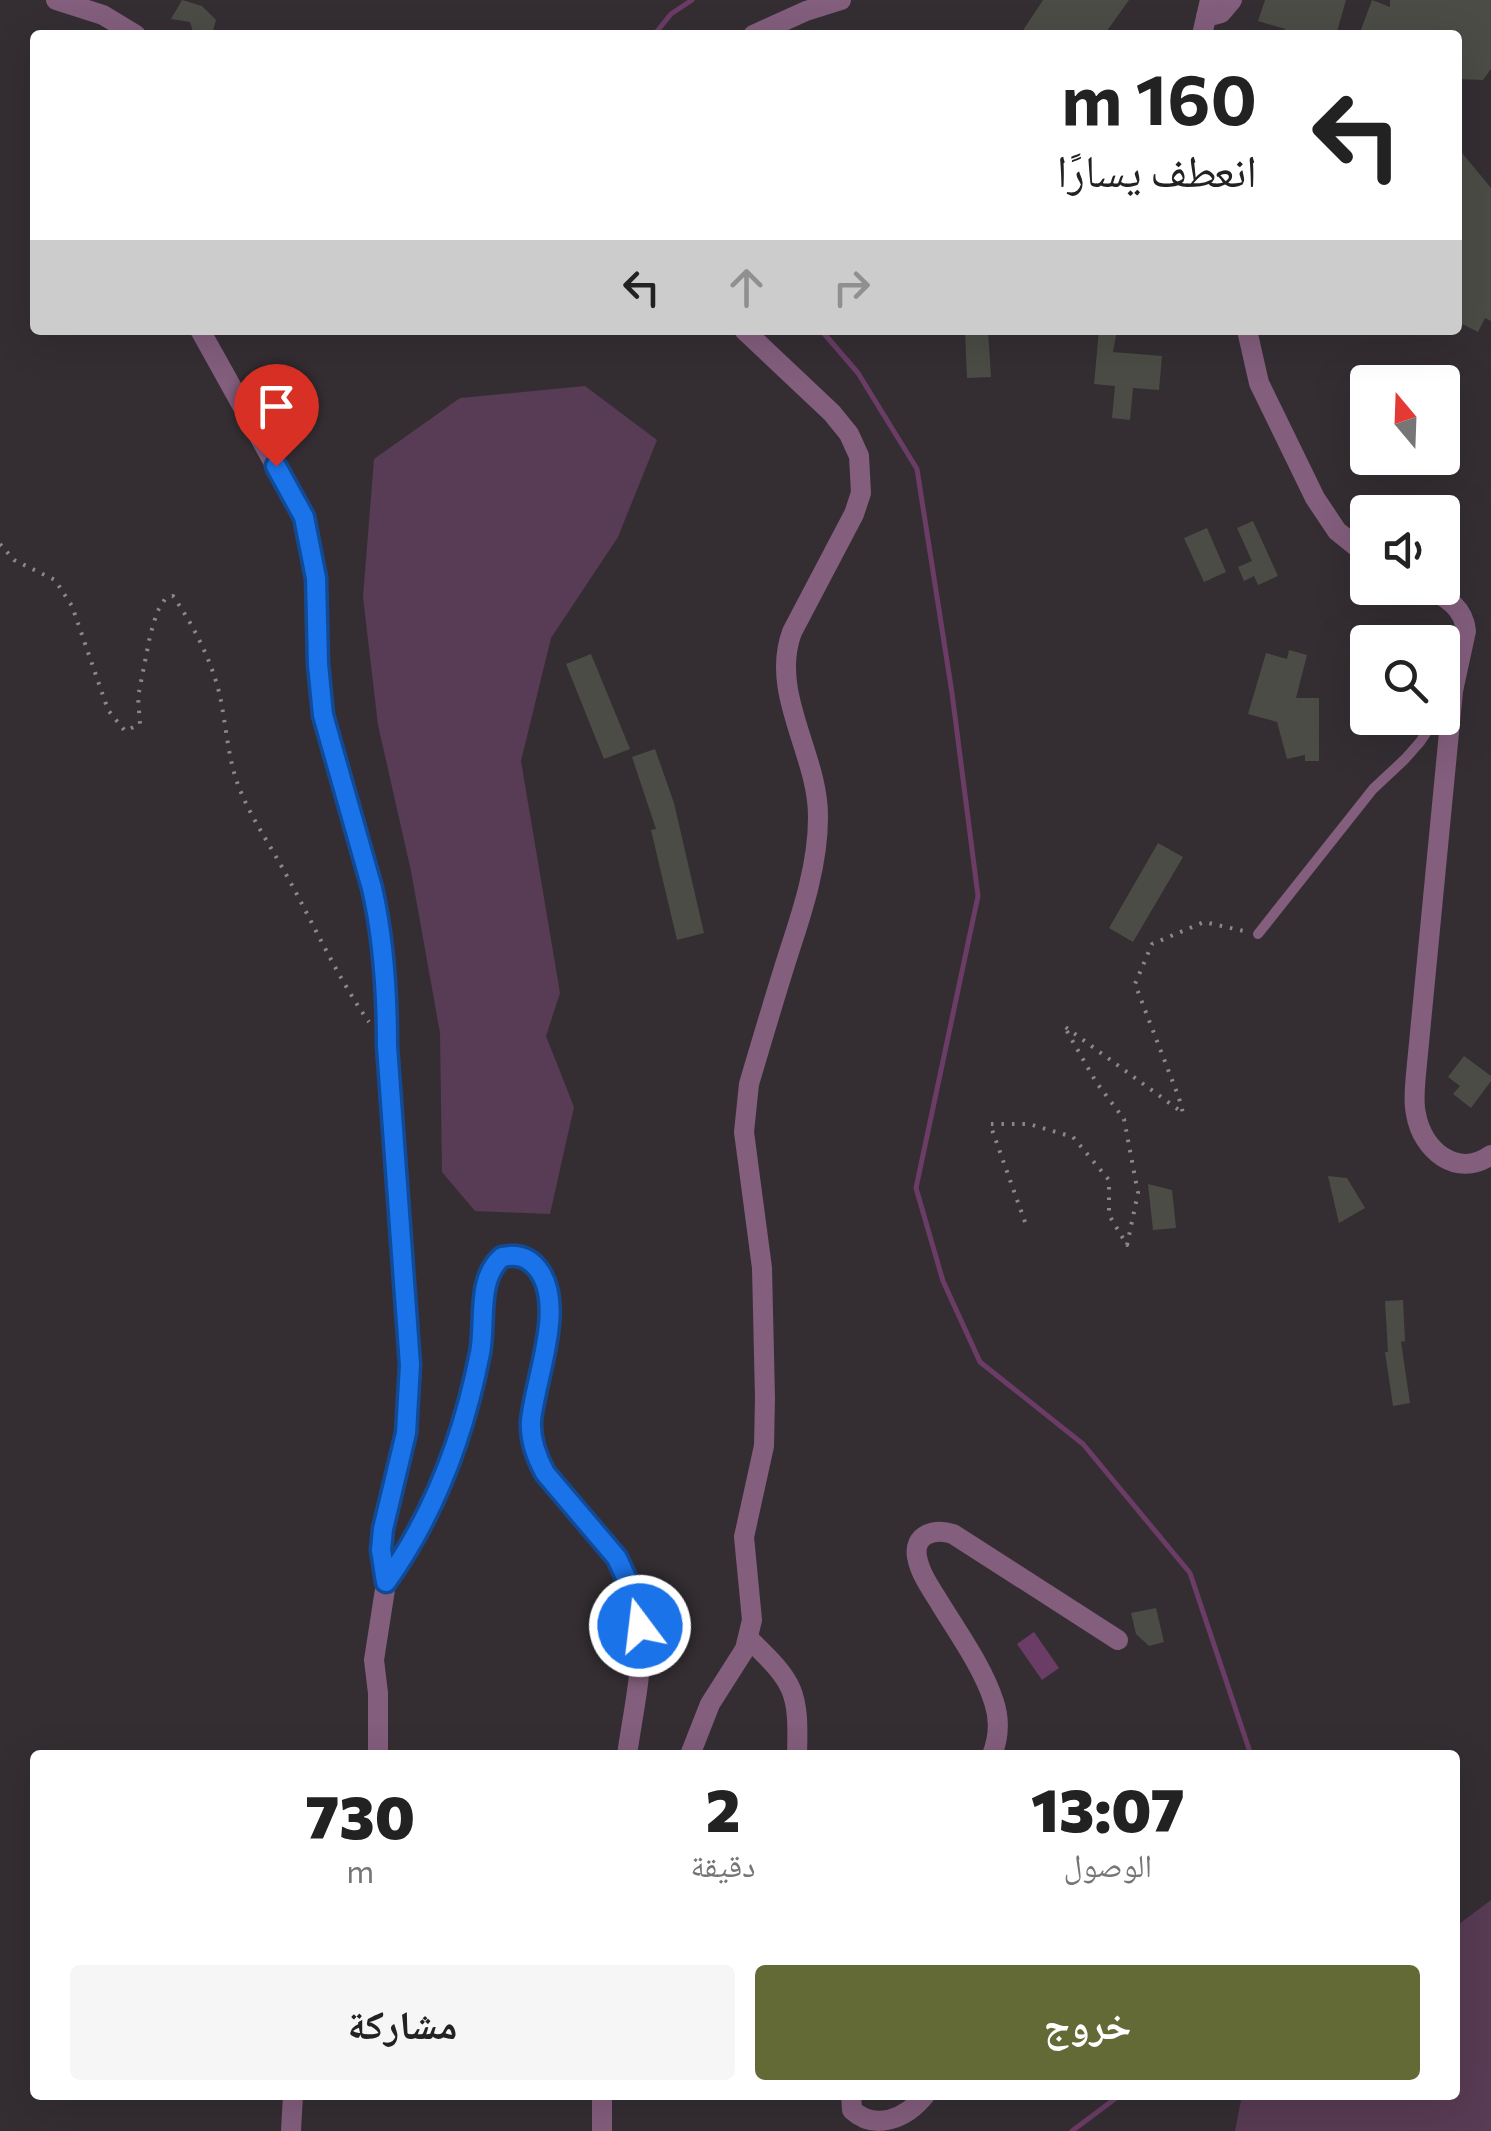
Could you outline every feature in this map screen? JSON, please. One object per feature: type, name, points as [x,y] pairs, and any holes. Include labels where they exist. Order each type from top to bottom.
[{"type":"street","points":[[56,0],[103,15],[128,30]]},
{"type":"street","points":[[764,30],[842,0]]},
{"type":"street","points":[[1206,17],[1220,13],[1232,0]]},
{"type":"street","points":[[203,335],[304,517],[316,578],[323,715],[379,916],[410,1365],[406,1433],[381,1550],[386,1582],[374,1660],[378,1750]]},
{"type":"street","points":[[692,1750],[710,1704],[749,1640],[752,1608],[744,1536],[764,1446],[765,1327],[762,1268],[744,1132],[745,1109],[749,1084],[801,916],[818,818],[816,790],[784,664],[786,648],[862,492],[858,456],[849,434],[749,335]]},
{"type":"street","points":[[1248,335],[1259,383],[1315,498],[1337,531],[1350,541]]},
{"type":"street","points":[[1455,605],[1465,623],[1460,646]]},
{"type":"street","points":[[1445,735],[1415,1113],[1420,1130],[1442,1158],[1466,1165],[1491,1155]]},
{"type":"street","points":[[386,1582],[411,1546],[445,1474],[482,1346],[490,1271],[502,1257],[524,1258],[541,1273],[550,1304],[531,1422],[536,1457],[617,1558],[636,1599],[641,1655],[628,1750]]},
{"type":"street","points":[[994,1750],[998,1738],[995,1704],[920,1567],[916,1545],[921,1537],[937,1531],[954,1534],[1118,1640]]},
{"type":"street","points":[[749,1640],[783,1672],[792,1688],[798,1750]]},
{"type":"street","points":[[291,2131],[292,2100]]},
{"type":"street","points":[[602,2100],[602,2131]]},
{"type":"street","points":[[851,2100],[852,2110],[872,2126],[904,2118],[920,2100]]},
{"type":"lane","points":[[1258,934],[1373,789],[1425,735]]},
{"type":"path","points":[[0,544],[14,560],[55,580],[72,606],[108,710],[125,731],[140,724],[138,697],[150,636],[157,612],[165,599],[174,596],[204,650],[218,692],[236,780],[255,822],[354,1001],[387,1046]]},
{"type":"path","points":[[1025,1222],[990,1124],[1029,1124],[1073,1136],[1110,1180],[1109,1215],[1127,1245],[1138,1193],[1124,1119],[1096,1082],[1064,1026],[1183,1114],[1135,984],[1152,944],[1204,922],[1258,934]]},
{"type":"shaded area","points":[[585,386],[657,440],[618,537],[551,638],[521,761],[560,993],[546,1036],[574,1107],[550,1214],[475,1211],[442,1172],[440,1033],[411,871],[378,725],[363,597],[374,459],[460,398]]},
{"type":"shaded area","points":[[1034,1632],[1059,1668],[1042,1680],[1017,1644]]},
{"type":"shaded area","points":[[1491,1900],[1491,2131],[1235,2131],[1241,2100],[1460,2100],[1460,1923]]},
{"type":"building","points":[[182,0],[202,6],[216,20],[213,30],[192,30],[190,22],[171,19]]},
{"type":"building","points":[[1043,0],[1129,0],[1108,30],[1023,30]]},
{"type":"building","points":[[1265,0],[1346,0],[1337,30],[1285,30],[1258,21]]},
{"type":"building","points":[[1372,0],[1390,7],[1390,0],[1491,0],[1491,69],[1483,80],[1462,79],[1462,30],[1361,30]]},
{"type":"building","points":[[1462,153],[1491,188],[1491,321],[1485,318],[1478,332],[1462,324]]},
{"type":"building","points":[[965,335],[988,335],[991,377],[967,378]]},
{"type":"building","points":[[1099,335],[1116,335],[1113,352],[1162,356],[1159,390],[1133,388],[1130,420],[1112,418],[1115,386],[1094,384]]},
{"type":"building","points":[[1253,521],[1278,576],[1258,585],[1254,576],[1244,581],[1238,567],[1252,561],[1237,528]]},
{"type":"building","points":[[1207,528],[1226,572],[1204,582],[1184,538]]},
{"type":"building","points":[[1289,650],[1307,655],[1296,698],[1319,698],[1319,761],[1305,761],[1305,755],[1287,759],[1277,722],[1248,714],[1266,653],[1287,659]]},
{"type":"building","points":[[591,654],[630,749],[604,759],[566,664]]},
{"type":"building","points":[[655,749],[674,803],[704,933],[677,940],[651,830],[656,829],[632,757]]},
{"type":"building","points":[[1158,843],[1183,857],[1133,942],[1109,928]]},
{"type":"building","points":[[1464,1056],[1491,1076],[1471,1108],[1453,1094],[1460,1086],[1448,1077]]},
{"type":"building","points":[[1328,1176],[1347,1178],[1365,1208],[1339,1223]]},
{"type":"building","points":[[1148,1184],[1172,1190],[1176,1228],[1153,1230]]},
{"type":"building","points":[[1403,1300],[1405,1341],[1401,1342],[1410,1403],[1393,1406],[1385,1352],[1385,1301]]},
{"type":"building","points":[[1156,1608],[1164,1642],[1149,1646],[1136,1634],[1131,1613]]},
{"type":"waterway","points":[[658,30],[671,14],[692,0]]},
{"type":"waterway","points":[[825,335],[858,373],[917,469],[978,896],[916,1188],[943,1281],[980,1362],[1083,1444],[1190,1573],[1249,1750]]},
{"type":"waterway","points":[[1072,2131],[1113,2100]]},
{"type":"route","points":[[276,466],[304,517],[316,578],[323,715],[379,916],[387,997],[387,1046],[410,1365],[406,1433],[383,1529],[381,1550],[386,1582],[411,1546],[445,1474],[482,1346],[490,1271],[502,1257],[517,1256],[532,1262],[541,1273],[550,1304],[531,1422],[536,1457],[617,1558],[636,1599],[640,1626]]}]
